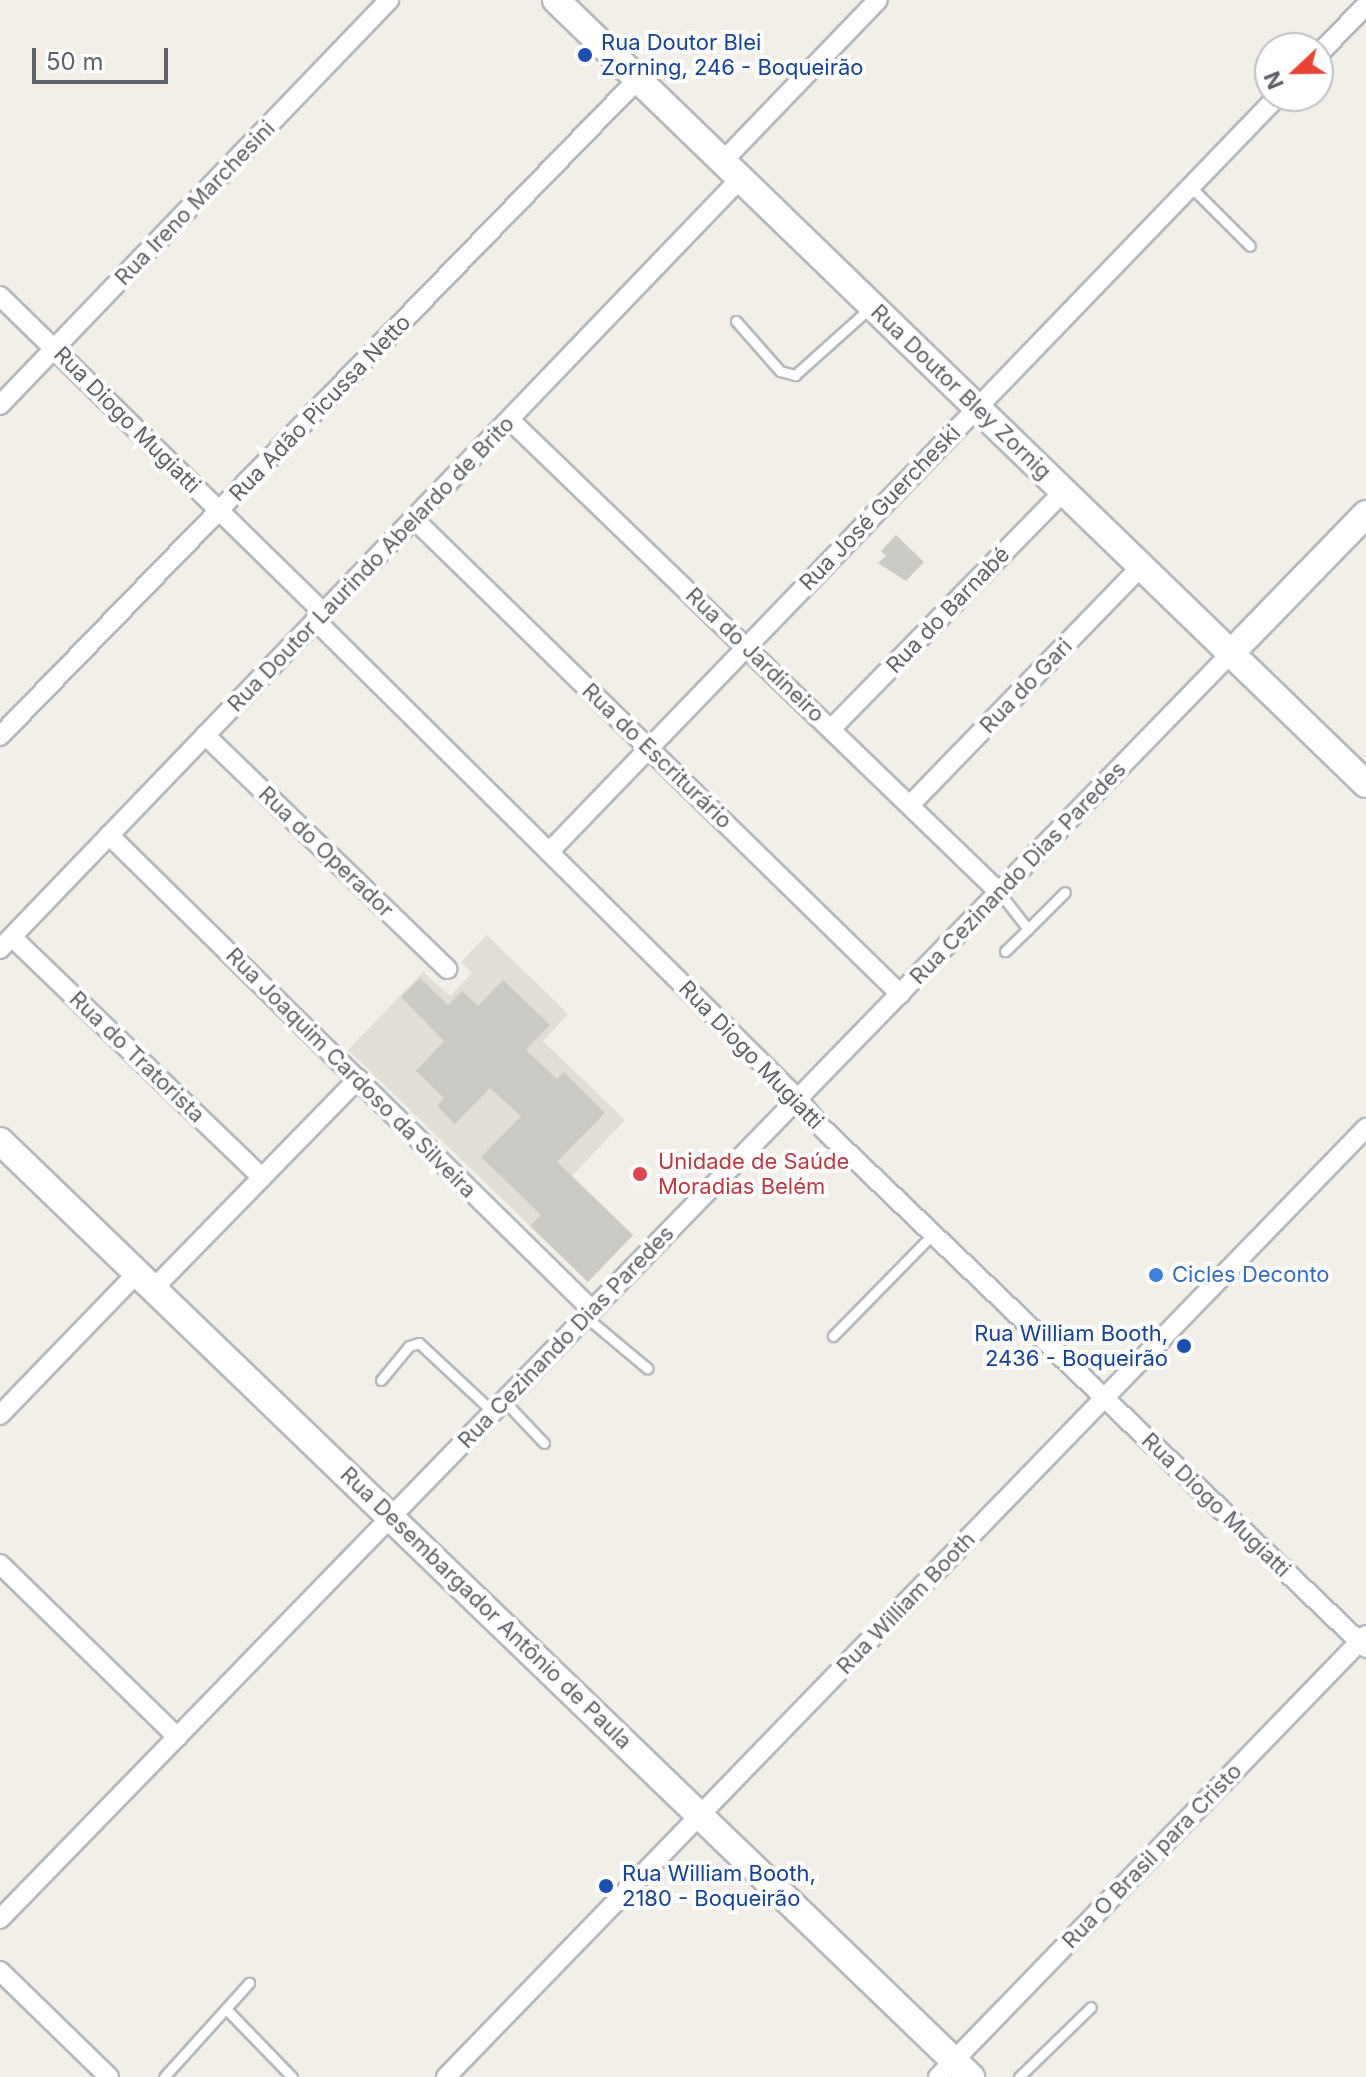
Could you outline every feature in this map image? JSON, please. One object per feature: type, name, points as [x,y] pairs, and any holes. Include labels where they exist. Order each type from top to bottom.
[{"type":"street","name":"Rua Ireno Marchesini","points":[[0,405],[389,0]]},
{"type":"street","name":"Rua Doutor Bley Zornig","points":[[556,0],[1366,784]]},
{"type":"street","name":"Rua Doutor Laurindo Abelardo de Brito","points":[[6,943],[510,420],[878,0]]},
{"type":"street","points":[[1334,38],[1366,5]]},
{"type":"street","name":"Rua Adão Picussa Netto","points":[[0,736],[638,79]]},
{"type":"street","name":"Rua José Guercheski","points":[[549,852],[1263,112]]},
{"type":"street","name":"Rua Diogo Mugiatti","points":[[0,296],[220,511],[549,852],[798,1099],[818,1124],[1364,1641]]},
{"type":"street","name":"Rua do Jardineiro","points":[[510,420],[999,892]]},
{"type":"street","name":"Rua do Barnabé","points":[[831,729],[1064,491]]},
{"type":"street","name":"Rua Cezinando Dias Paredes","points":[[0,1919],[1366,514]]},
{"type":"street","name":"Rua do Escriturário","points":[[414,519],[900,994]]},
{"type":"street","name":"Rua do Gari","points":[[910,805],[1142,566]]},
{"type":"street","name":"Rua do Operador","points":[[205,735],[447,969]]},
{"type":"street","name":"Rua Joaquim Cardoso da Silveira","points":[[109,835],[358,1079],[589,1314]]},
{"type":"street","name":"Rua do Tratorista","points":[[6,943],[262,1178]]},
{"type":"street","points":[[0,1415],[262,1178],[358,1079]]},
{"type":"street","name":"Rua William Booth","points":[[446,2077],[1366,1128]]},
{"type":"street","name":"Rua Desembargador Antônio de Paula","points":[[0,1141],[147,1279],[700,1815],[954,2072]]},
{"type":"street","points":[[0,1564],[177,1737]]},
{"type":"street","name":"Rua O Brasil para Cristo","points":[[954,2072],[1364,1641]]},
{"type":"street","points":[[0,1971],[109,2077]]},
{"type":"lane","points":[[1191,187],[1250,246]]},
{"type":"lane","points":[[736,321],[780,371],[795,375],[872,306]]},
{"type":"lane","points":[[999,892],[1028,929]]},
{"type":"lane","points":[[1005,951],[1065,892]]},
{"type":"lane","points":[[833,1336],[933,1234]]},
{"type":"lane","points":[[589,1314],[647,1368]]},
{"type":"lane","points":[[381,1380],[409,1346],[419,1343],[544,1443]]},
{"type":"lane","points":[[164,2077],[249,1983]]},
{"type":"lane","points":[[1019,2077],[1091,2007]]},
{"type":"lane","points":[[226,2009],[292,2077]]},
{"type":"shaded area","points":[[487,935],[568,1014],[543,1041],[625,1120],[572,1176],[633,1235],[588,1282],[348,1050],[423,972],[450,996],[472,973],[461,962]]},
{"type":"building","points":[[896,535],[924,562],[906,581],[878,563],[886,556],[881,551]]},
{"type":"building","points":[[420,978],[448,1005],[462,991],[478,1006],[503,980],[550,1025],[526,1050],[557,1079],[564,1072],[605,1113],[557,1162],[633,1235],[588,1282],[530,1226],[541,1215],[481,1157],[521,1116],[490,1088],[455,1124],[437,1106],[444,1098],[416,1071],[444,1041],[401,997]]},
{"type":"place","name":"Rua Doutor Blei Zorning, 246 - Boqueirão","points":[[585,55]]},
{"type":"place","name":"Unidade de Saúde Moradias Belém","points":[[640,1174]]},
{"type":"place","name":"Cicles Deconto","points":[[1156,1275]]},
{"type":"place","name":"Rua William Booth, 2436 - Boqueirão","points":[[1184,1346]]},
{"type":"place","name":"Rua William Booth, 2180 - Boqueirão","points":[[606,1886]]}]
